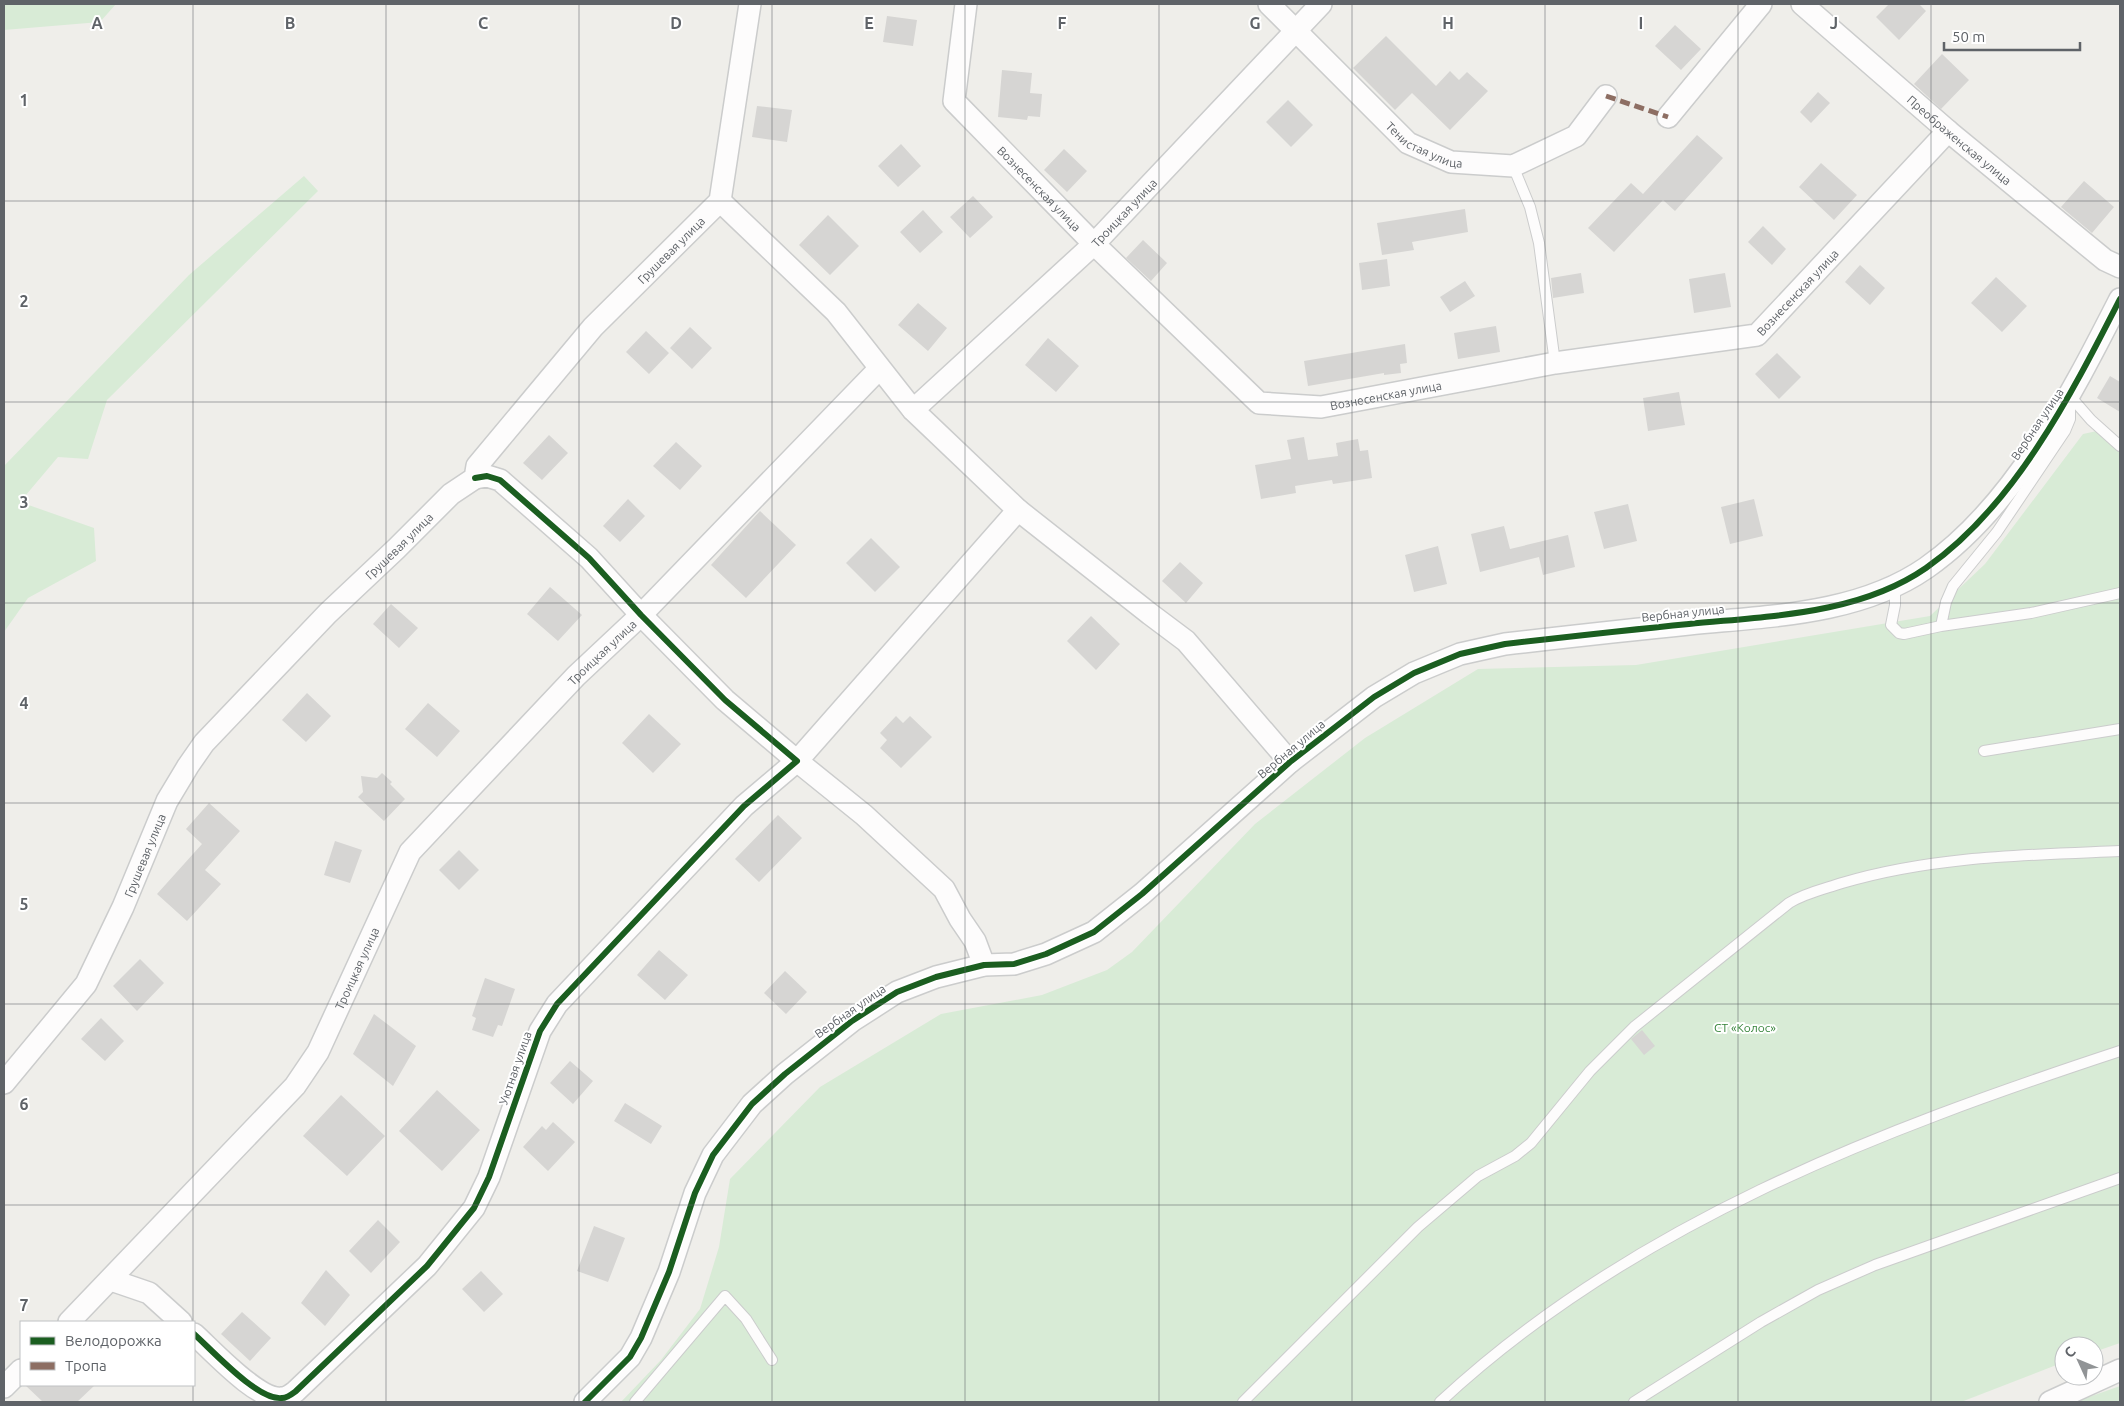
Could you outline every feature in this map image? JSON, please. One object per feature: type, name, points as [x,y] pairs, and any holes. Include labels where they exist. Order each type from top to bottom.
[{"type":"street","points":[[750,4],[720,201],[836,312],[913,410],[1018,510],[1186,641],[1290,762]]},
{"type":"street","name":"Вознесенская улица","points":[[966,4],[954,101],[1094,244],[1258,403],[1321,407],[1556,363],[1757,335],[1948,130]]},
{"type":"street","name":"Тенистая улица","points":[[1269,4],[1408,143],[1451,162],[1513,166],[1576,136],[1606,96]]},
{"type":"street","name":"Троицкая улица","points":[[913,410],[1094,244],[1321,4]]},
{"type":"street","points":[[1668,117],[1761,4]]},
{"type":"street","name":"Преображенская улица","points":[[1802,4],[1948,130],[2105,260],[2120,268]]},
{"type":"street","name":"Грушевая улица","points":[[4,1082],[86,984],[123,907],[167,801],[204,743],[328,613],[451,494],[475,478],[477,466],[593,327],[720,201]]},
{"type":"street","name":"Вербная улица","points":[[585,1402],[630,1357],[641,1338],[669,1272],[695,1193],[713,1155],[752,1104],[785,1074],[852,1021],[897,992],[936,977],[984,965],[1014,964],[1046,954],[1094,932],[1142,894],[1290,762],[1374,697],[1414,673],[1460,654],[1524,642],[1803,612],[1858,599],[1895,585],[1926,568],[1966,535],[2004,494],[2070,396],[2120,299]]},
{"type":"street","name":"Троицкая улица","points":[[70,1321],[295,1086],[318,1052],[410,852],[576,676],[641,615],[879,369]]},
{"type":"street","points":[[475,478],[487,476],[500,480],[510,488],[589,558],[641,615],[725,700],[864,815],[944,889],[960,919],[975,941],[984,965]]},
{"type":"street","name":"Уютная улица","points":[[195,1335],[258,1391],[271,1397],[284,1398],[296,1392],[427,1266],[474,1208],[489,1177],[540,1031],[557,1004],[744,806],[797,761],[1018,510]]},
{"type":"street","points":[[111,1280],[148,1293],[180,1321]]},
{"type":"street","points":[[2050,1402],[2120,1370]]},
{"type":"street","points":[[4,1387],[20,1371]]},
{"type":"lane","points":[[1513,166],[1530,207],[1539,243],[1556,363]]},
{"type":"lane","points":[[2070,396],[2091,420],[2120,446]]},
{"type":"lane","points":[[1941,626],[1946,602],[1953,586],[1997,532],[2065,431],[2070,419],[2070,396]]},
{"type":"lane","points":[[1895,585],[1895,605],[1891,625],[1894,630],[1904,634],[1941,626],[2031,613],[2120,592]]},
{"type":"lane","points":[[1984,751],[2120,729]]},
{"type":"lane","points":[[1243,1402],[1418,1227],[1478,1176],[1515,1156],[1531,1143],[1590,1071],[1634,1027],[1789,903],[1801,896],[1877,873],[1961,859],[2120,851]]},
{"type":"lane","points":[[1440,1402],[1472,1372],[1532,1325],[1612,1270],[1736,1202],[1872,1140],[2008,1088],[2120,1051]]},
{"type":"lane","points":[[1634,1402],[1761,1322],[1818,1290],[1884,1262],[2120,1178]]},
{"type":"lane","points":[[635,1402],[725,1296],[746,1319],[772,1360]]},
{"type":"green space","points":[[4,4],[116,4],[100,22],[4,30]]},
{"type":"green space","points":[[304,176],[318,191],[107,400],[88,459],[58,457],[20,502],[94,528],[96,561],[28,598],[4,632],[4,466],[189,275]]},
{"type":"green space","name":"СТ «Колос»","points":[[2097,431],[2120,452],[2120,1343],[2104,1349],[2104,1336],[2054,1336],[2054,1366],[1961,1402],[621,1402],[661,1360],[700,1309],[719,1247],[730,1179],[820,1087],[941,1014],[1042,995],[1107,970],[1132,952],[1255,824],[1365,738],[1478,669],[1636,665],[1930,616],[1985,564],[2083,434]]},
{"type":"green space","points":[[2120,1386],[2120,1402],[2075,1402]]},
{"type":"building","points":[[1889,4],[1919,4],[1926,11],[1899,40],[1876,17]]},
{"type":"building","points":[[887,16],[917,20],[913,46],[883,42]]},
{"type":"building","points":[[1675,25],[1701,49],[1681,70],[1655,46]]},
{"type":"building","points":[[1386,36],[1436,86],[1450,71],[1459,80],[1467,72],[1488,91],[1450,130],[1412,93],[1395,110],[1353,68]]},
{"type":"building","points":[[1942,54],[1969,80],[1941,109],[1914,84]]},
{"type":"building","points":[[1002,70],[1032,73],[1030,93],[1042,94],[1040,117],[1028,116],[1027,120],[998,117]]},
{"type":"building","points":[[1818,92],[1830,103],[1811,123],[1800,112]]},
{"type":"building","points":[[1288,100],[1313,125],[1291,147],[1266,122]]},
{"type":"building","points":[[757,106],[792,110],[787,142],[752,137]]},
{"type":"building","points":[[1697,135],[1723,158],[1675,211],[1663,200],[1614,252],[1588,228],[1631,183],[1643,194]]},
{"type":"building","points":[[901,144],[921,166],[898,187],[878,166]]},
{"type":"building","points":[[1064,149],[1087,171],[1067,192],[1044,170]]},
{"type":"building","points":[[1821,163],[1857,195],[1834,220],[1799,187]]},
{"type":"building","points":[[2084,181],[2114,207],[2092,233],[2061,207]]},
{"type":"building","points":[[973,196],[993,217],[970,238],[950,217]]},
{"type":"building","points":[[1465,209],[1468,232],[1412,242],[1414,250],[1382,255],[1377,223]]},
{"type":"building","points":[[923,210],[943,232],[920,253],[900,232]]},
{"type":"building","points":[[828,215],[859,246],[830,275],[799,245]]},
{"type":"building","points":[[1763,226],[1786,249],[1772,265],[1748,242]]},
{"type":"building","points":[[1143,240],[1167,263],[1151,281],[1126,258]]},
{"type":"building","points":[[1387,259],[1390,286],[1362,290],[1359,263]]},
{"type":"building","points":[[1860,265],[1885,288],[1870,305],[1845,282]]},
{"type":"building","points":[[1581,273],[1584,293],[1553,298],[1551,278]]},
{"type":"building","points":[[1725,273],[1731,307],[1694,313],[1689,279]]},
{"type":"building","points":[[1996,277],[2027,306],[2002,332],[1971,303]]},
{"type":"building","points":[[1465,281],[1475,296],[1450,312],[1440,297]]},
{"type":"building","points":[[918,303],[947,328],[928,351],[898,325]]},
{"type":"building","points":[[1496,326],[1500,352],[1458,359],[1454,333]]},
{"type":"building","points":[[690,327],[712,348],[692,369],[670,348]]},
{"type":"building","points":[[646,331],[669,353],[649,374],[626,352]]},
{"type":"building","points":[[1048,338],[1079,366],[1056,392],[1025,365]]},
{"type":"building","points":[[1405,344],[1407,363],[1400,364],[1401,373],[1384,375],[1384,373],[1308,386],[1304,361]]},
{"type":"building","points":[[1777,353],[1801,377],[1779,399],[1755,374]]},
{"type":"building","points":[[2110,376],[2120,382],[2120,412],[2097,398]]},
{"type":"building","points":[[1679,392],[1685,425],[1648,431],[1643,398]]},
{"type":"building","points":[[549,435],[568,453],[542,480],[523,463]]},
{"type":"building","points":[[1304,437],[1308,460],[1338,456],[1336,443],[1358,439],[1360,451],[1368,450],[1372,478],[1333,484],[1332,480],[1295,486],[1296,493],[1261,499],[1255,465],[1291,459],[1287,440]]},
{"type":"building","points":[[676,442],[702,466],[680,490],[653,466]]},
{"type":"building","points":[[628,499],[645,516],[620,542],[603,526]]},
{"type":"building","points":[[1754,499],[1763,536],[1730,544],[1721,507]]},
{"type":"building","points":[[1628,504],[1637,541],[1604,549],[1594,512]]},
{"type":"building","points":[[760,511],[796,545],[746,598],[711,565]]},
{"type":"building","points":[[1504,526],[1510,549],[1568,535],[1575,567],[1543,575],[1539,557],[1480,572],[1471,534]]},
{"type":"building","points":[[871,538],[900,567],[875,592],[846,563]]},
{"type":"building","points":[[1438,546],[1447,584],[1414,592],[1405,555]]},
{"type":"building","points":[[1180,562],[1203,583],[1186,603],[1162,581]]},
{"type":"building","points":[[550,587],[582,615],[558,641],[527,614]]},
{"type":"building","points":[[391,604],[418,628],[399,648],[373,624]]},
{"type":"building","points":[[1091,616],[1120,644],[1096,670],[1067,641]]},
{"type":"building","points":[[307,693],[331,716],[306,742],[282,720]]},
{"type":"building","points":[[428,703],[460,731],[437,757],[405,729]]},
{"type":"building","points":[[649,714],[681,744],[653,773],[622,743]]},
{"type":"building","points":[[896,716],[903,723],[910,716],[932,737],[901,768],[880,748],[887,740],[880,733]]},
{"type":"building","points":[[382,773],[392,782],[390,784],[405,799],[384,821],[358,797],[363,792],[361,776],[377,778]]},
{"type":"building","points":[[209,803],[240,831],[205,870],[221,884],[187,921],[157,894],[202,844],[186,829]]},
{"type":"building","points":[[778,815],[802,838],[759,882],[735,859]]},
{"type":"building","points":[[335,841],[362,850],[350,883],[324,875]]},
{"type":"building","points":[[459,850],[479,870],[459,890],[439,870]]},
{"type":"building","points":[[659,950],[688,975],[665,1000],[637,975]]},
{"type":"building","points":[[140,959],[164,983],[137,1011],[113,986]]},
{"type":"building","points":[[785,971],[807,992],[786,1014],[764,993]]},
{"type":"building","points":[[485,978],[515,989],[502,1026],[498,1025],[493,1037],[472,1030],[476,1018],[472,1016]]},
{"type":"building","points":[[374,1014],[416,1046],[393,1086],[353,1054]]},
{"type":"building","points":[[101,1018],[124,1041],[105,1061],[81,1039]]},
{"type":"building","points":[[1642,1030],[1655,1046],[1644,1055],[1631,1039]]},
{"type":"building","points":[[570,1061],[593,1081],[573,1104],[550,1083]]},
{"type":"building","points":[[437,1090],[480,1130],[442,1171],[399,1131]]},
{"type":"building","points":[[341,1095],[385,1136],[347,1176],[303,1136]]},
{"type":"building","points":[[625,1103],[662,1126],[651,1144],[614,1121]]},
{"type":"building","points":[[553,1122],[575,1142],[548,1171],[523,1147],[542,1126],[546,1130]]},
{"type":"building","points":[[378,1220],[400,1242],[371,1273],[349,1251]]},
{"type":"building","points":[[594,1226],[625,1238],[608,1282],[577,1271]]},
{"type":"building","points":[[326,1270],[350,1295],[325,1326],[301,1303]]},
{"type":"building","points":[[481,1271],[503,1294],[484,1312],[462,1289]]},
{"type":"building","points":[[242,1312],[271,1338],[250,1361],[221,1334]]},
{"type":"building","points":[[26,1386],[94,1386],[77,1402],[43,1402]]},
{"type":"marked path","points":[[1606,96],[1668,117]]},
{"type":"cycle path","points":[[585,1402],[630,1357],[641,1338],[669,1272],[695,1193],[713,1155],[752,1104],[785,1074],[852,1021],[897,992],[936,977],[984,965],[1014,964],[1046,954],[1094,932],[1142,894],[1290,762],[1374,697],[1414,673],[1460,654],[1505,644],[1812,611],[1842,604],[1900,584],[1926,568],[1958,542],[1987,513],[2014,480],[2061,409],[2120,299]]},
{"type":"cycle path","points":[[195,1335],[236,1373],[261,1392],[272,1397],[282,1398],[288,1397],[296,1391],[427,1266],[474,1208],[489,1177],[540,1031],[557,1004],[744,806],[797,761],[725,700],[641,615],[589,558],[500,480],[487,476],[475,478]]}]
